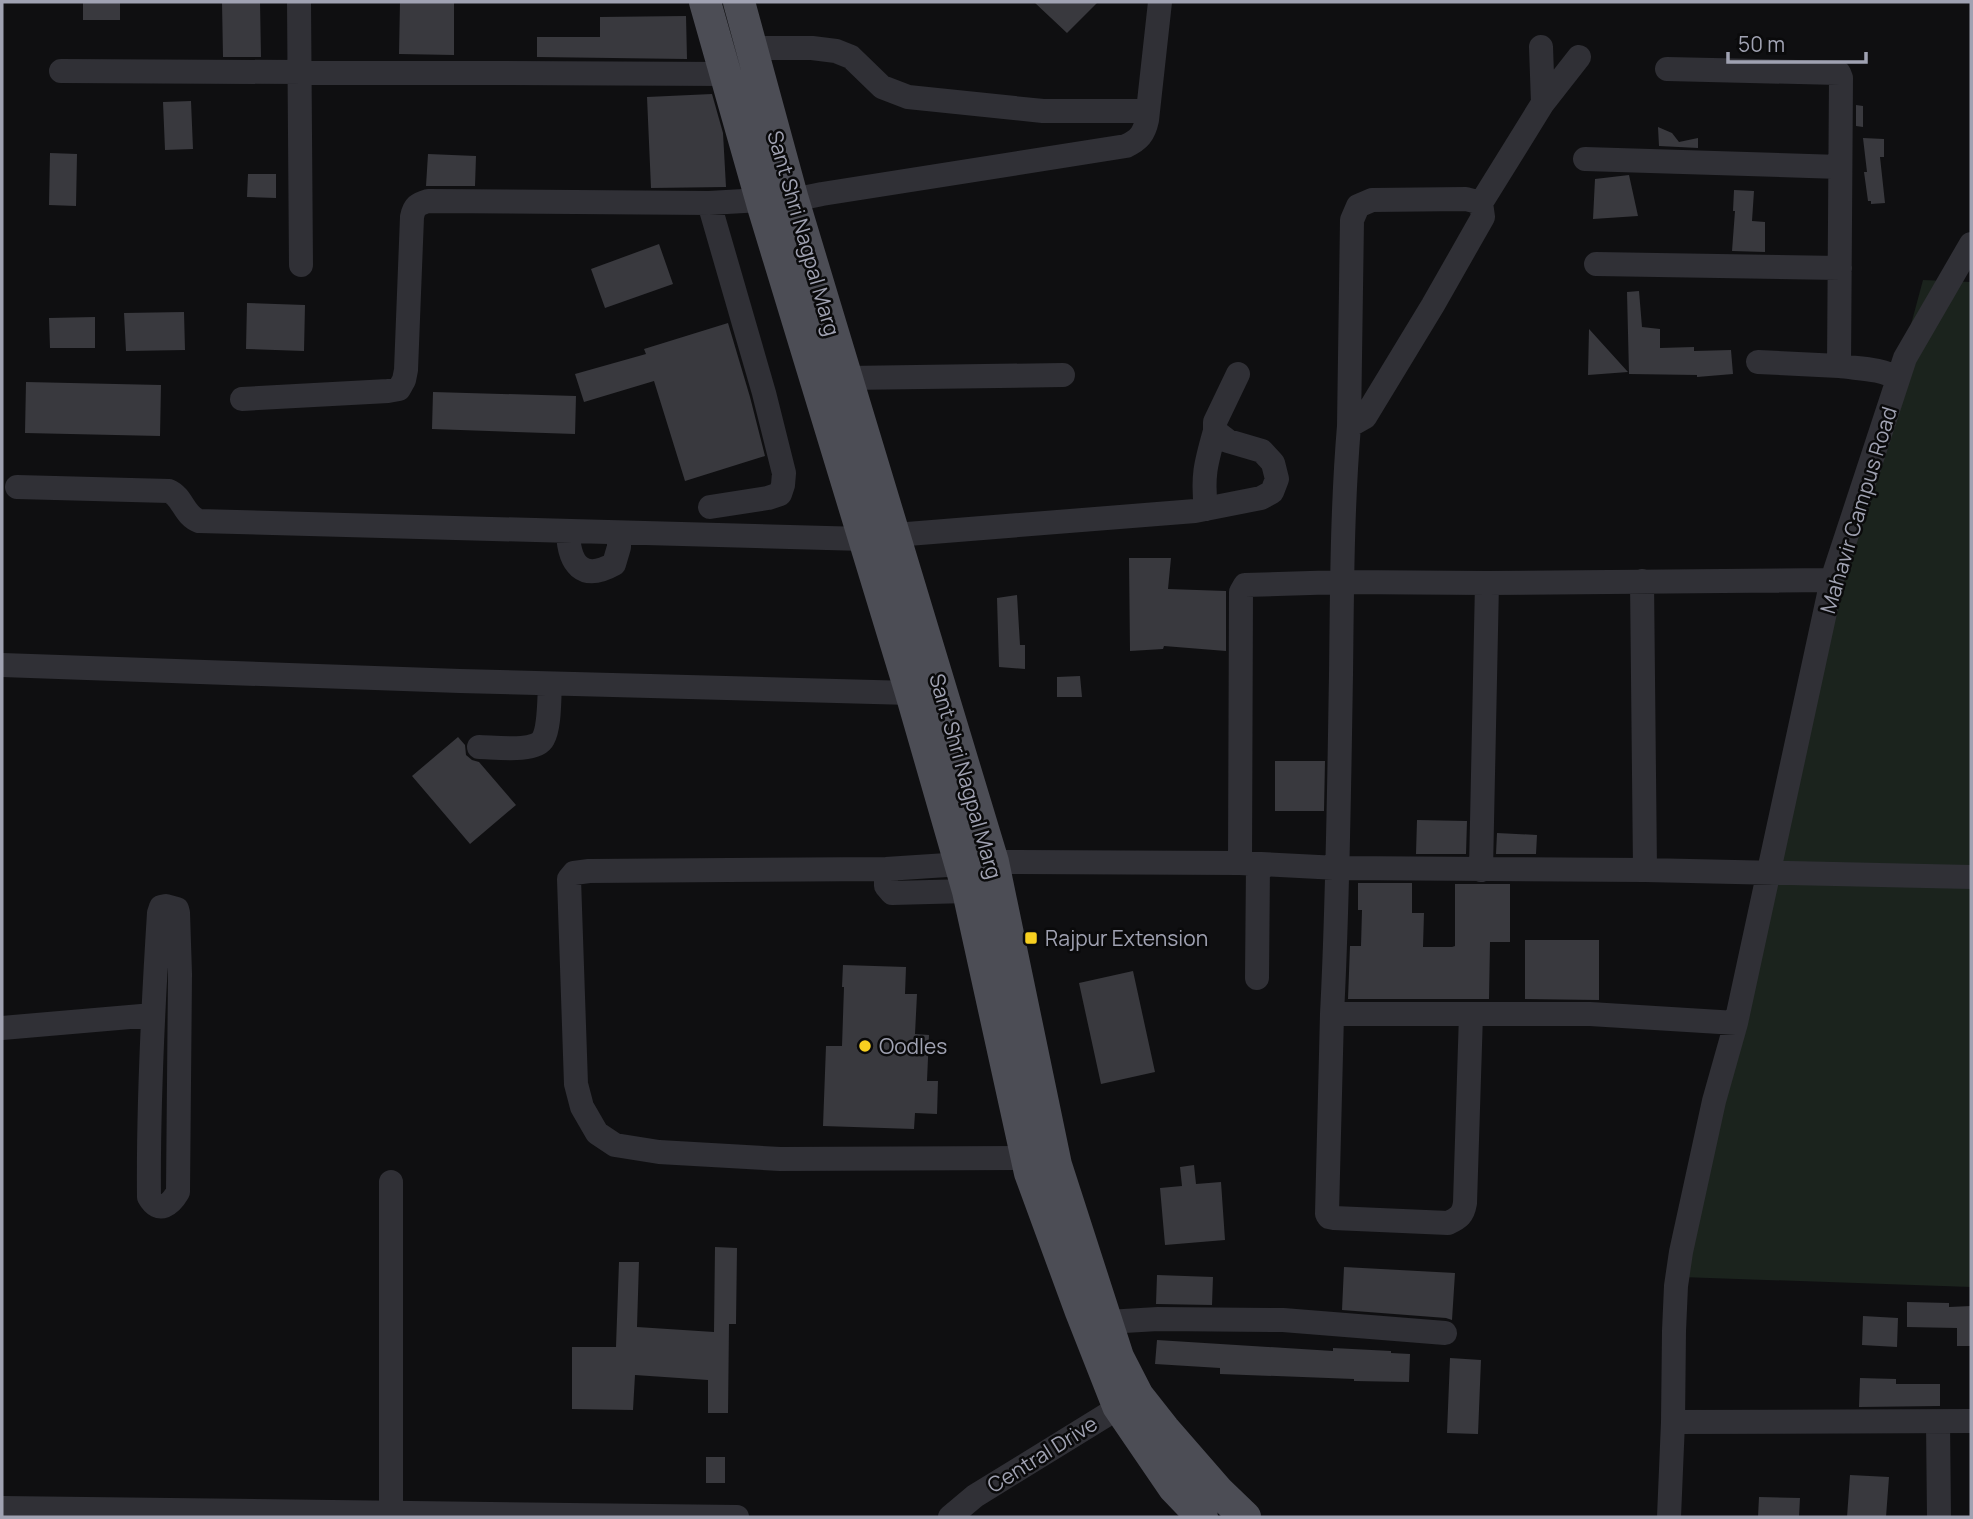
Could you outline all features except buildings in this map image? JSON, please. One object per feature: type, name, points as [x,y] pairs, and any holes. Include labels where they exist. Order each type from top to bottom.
[{"type":"main road","name":"Sant Shri Nagpal Marg","points":[[705,2],[741,129],[847,378],[911,693],[964,877],[1030,1173],[1081,1312],[1174,1488],[1202,1517]]},
{"type":"main road","name":"Sant Shri Nagpal Marg","points":[[739,2],[771,120],[773,203],[879,537],[993,862],[1056,1165],[1118,1357],[1128,1401],[1164,1429],[1217,1491],[1245,1517]]},
{"type":"main road","points":[[741,129],[747,135],[761,137],[767,134],[771,120]]},
{"type":"street","points":[[299,2],[301,265]]},
{"type":"street","points":[[242,399],[399,389],[406,370],[412,217],[418,204],[428,201],[773,203],[1126,146],[1137,141],[1144,132],[1160,2]]},
{"type":"street","points":[[1541,47],[1543,103]]},
{"type":"street","points":[[752,48],[812,48],[836,51],[851,57],[882,87],[908,97],[1043,111],[1148,111]]},
{"type":"street","points":[[1349,426],[1365,417],[1483,217],[1480,203],[1543,103],[1579,57]]},
{"type":"street","points":[[1667,69],[1839,73],[1839,366]]},
{"type":"street","points":[[61,71],[726,74]]},
{"type":"street","points":[[1585,159],[1840,167]]},
{"type":"street","points":[[1471,1014],[1463,1213],[1448,1223],[1334,1218],[1327,1214],[1338,868],[1342,582],[1349,426],[1352,220],[1358,206],[1372,200],[1466,199],[1480,203]]},
{"type":"street","points":[[709,203],[785,473],[780,494],[710,507]]},
{"type":"street","name":"Mahavir Campus Road","points":[[1669,1517],[1676,1286],[1681,1252],[1714,1101],[1736,1023],[1832,580],[1906,358],[1971,244]]},
{"type":"street","points":[[1595,264],[1840,268]]},
{"type":"street","points":[[1758,362],[1881,371],[1898,379]]},
{"type":"street","points":[[1206,509],[1203,483],[1215,422],[1238,374]]},
{"type":"street","points":[[847,378],[1063,375]]},
{"type":"street","points":[[17,487],[169,491],[180,499],[190,517],[199,522],[879,537],[1206,509],[1261,498],[1272,492],[1277,478],[1273,463],[1262,451],[1228,441],[1215,431]]},
{"type":"street","points":[[568,532],[568,548],[574,562],[585,570],[600,572],[614,564],[619,547],[619,533]]},
{"type":"street","points":[[1257,978],[1249,864],[1242,587],[1249,584],[1342,582],[1832,580]]},
{"type":"street","points":[[1642,581],[1645,870]]},
{"type":"street","points":[[1481,870],[1487,583]]},
{"type":"street","points":[[2,664],[550,684],[911,693]]},
{"type":"street","points":[[479,747],[537,746],[543,740],[546,728],[550,684]]},
{"type":"street","points":[[1027,1158],[780,1159],[659,1152],[615,1144],[597,1133],[582,1107],[576,1084],[569,879],[573,873],[886,869],[886,886],[892,894],[964,877],[993,862],[1971,877]]},
{"type":"street","points":[[170,906],[177,909],[179,925],[178,1192],[166,1207],[157,1205],[149,1197],[153,1015],[159,912],[161,907],[170,906]]},
{"type":"street","points":[[1332,1014],[1590,1014],[1736,1023]]},
{"type":"street","points":[[2,1028],[153,1015]]},
{"type":"street","points":[[384,1514],[391,1182]]},
{"type":"street","points":[[1107,1322],[1158,1319],[1283,1320],[1444,1333]]},
{"type":"street","name":"Central Drive","points":[[950,1517],[975,1496],[1128,1401]]},
{"type":"street","points":[[1673,1422],[1971,1421]]},
{"type":"street","points":[[1938,1422],[1939,1517]]},
{"type":"street","points":[[2,1508],[31,1513],[737,1517]]},
{"type":"shaded area","points":[[1923,280],[1971,282],[1971,1287],[1681,1277],[1836,603]]},
{"type":"place","name":"Rajpur Extension","points":[[1031,938]]},
{"type":"place","name":"Oodles","points":[[865,1046]]}]
